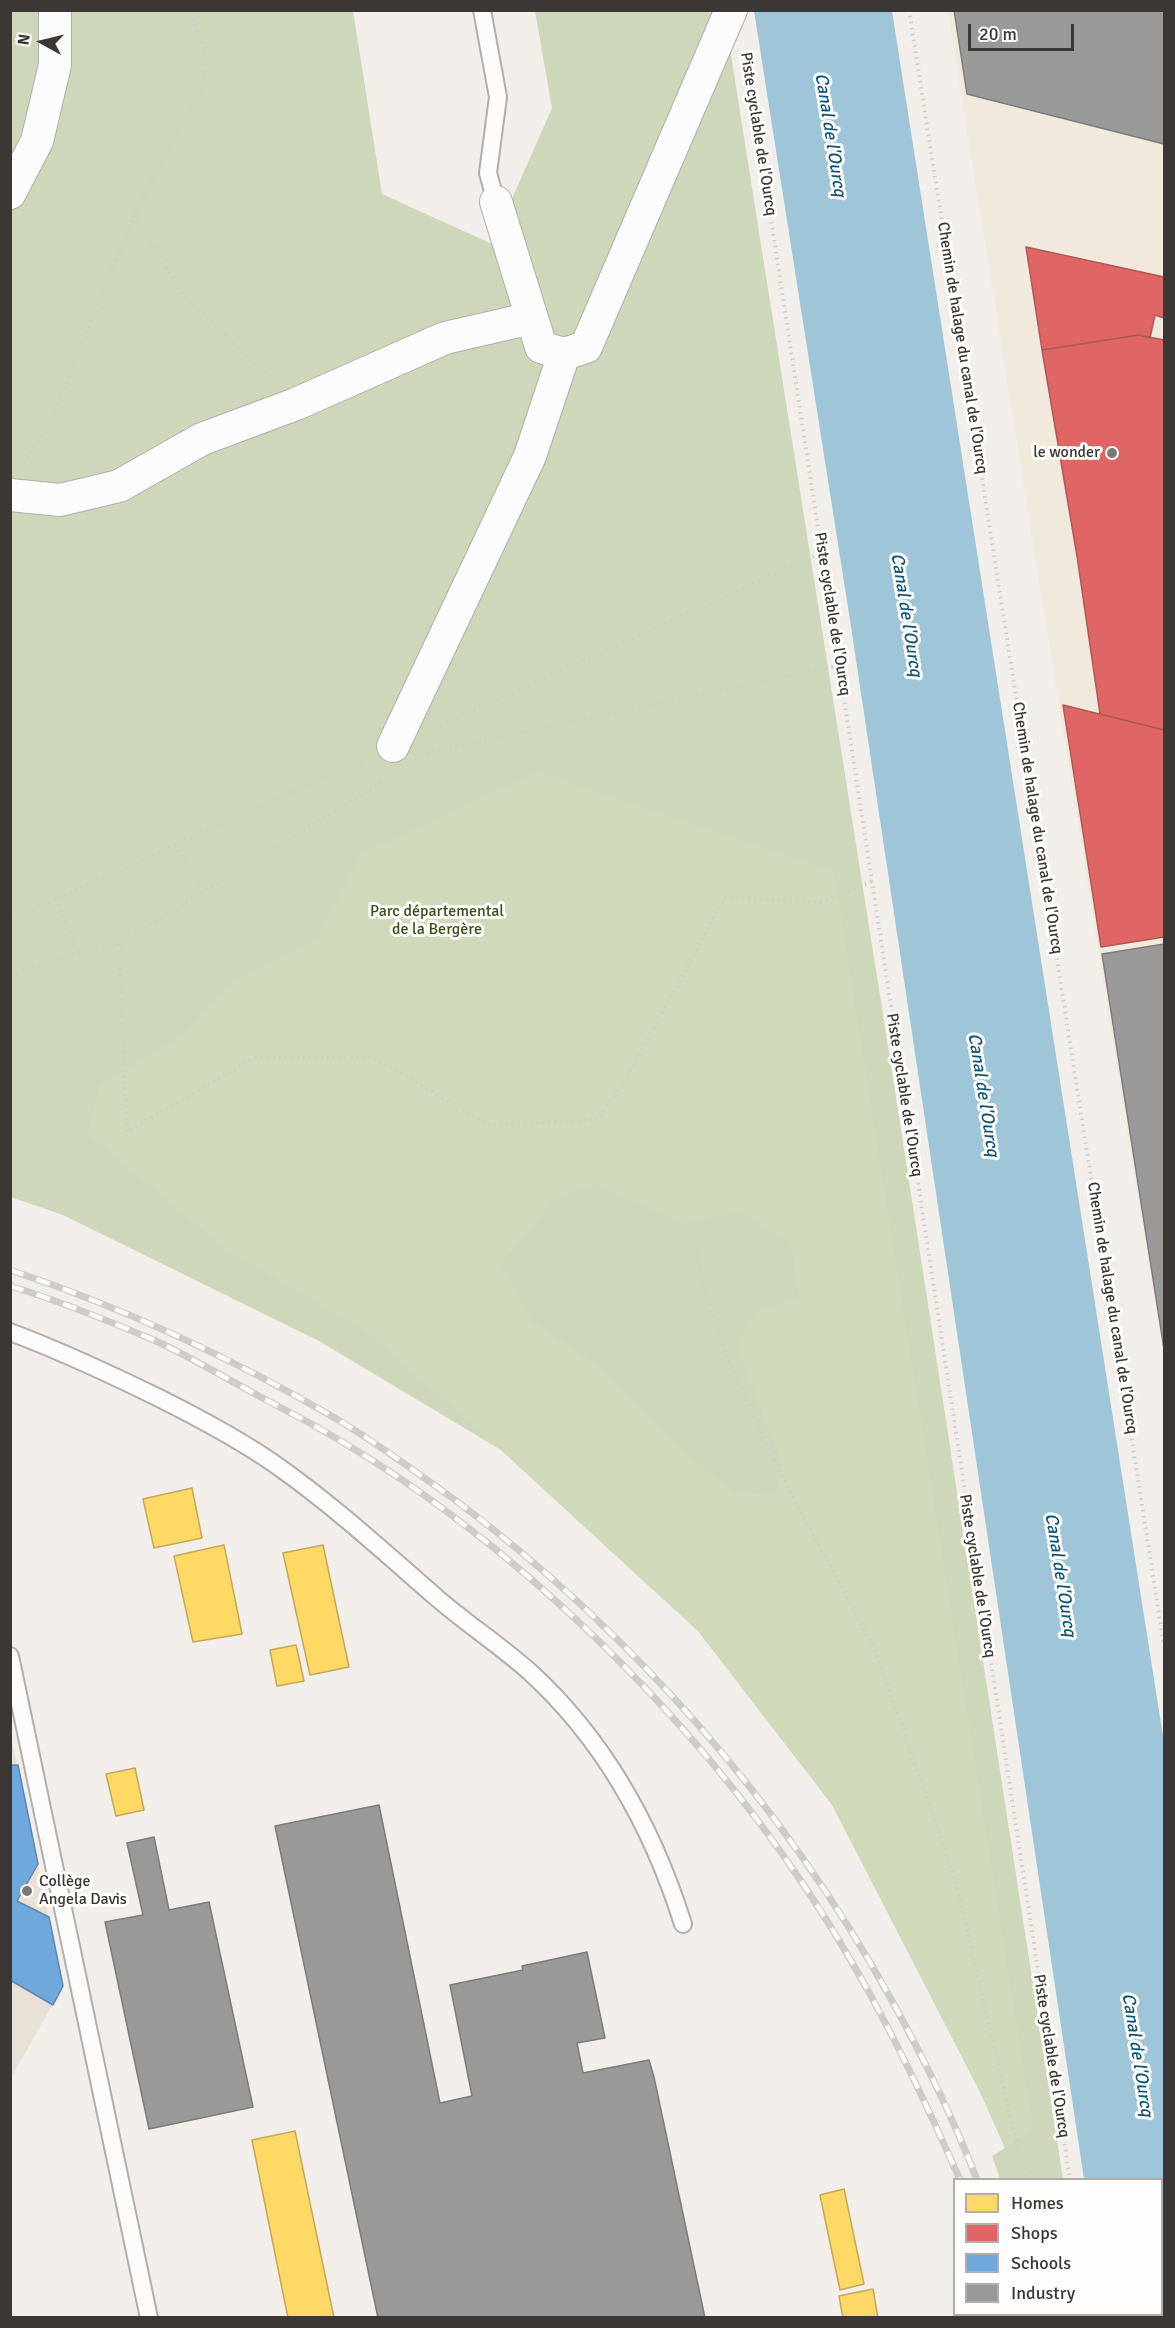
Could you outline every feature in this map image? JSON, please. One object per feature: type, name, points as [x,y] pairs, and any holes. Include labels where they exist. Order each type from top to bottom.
[{"type":"street","points":[[10,193],[37,141],[55,65],[55,10]]},
{"type":"street","points":[[496,202],[513,236],[532,318],[541,346],[564,354],[586,346],[731,10]]},
{"type":"street","points":[[14,483],[60,500],[119,486],[202,439],[296,404],[445,338],[532,318]]},
{"type":"street","points":[[393,746],[530,456],[564,354]]},
{"type":"lane","points":[[483,10],[498,97],[488,173],[496,202]]},
{"type":"lane","points":[[10,1332],[106,1372],[159,1398],[229,1434],[276,1464],[345,1518],[466,1623],[492,1640],[531,1673],[563,1704],[584,1729],[623,1788],[655,1848],[671,1885],[683,1924]]},
{"type":"lane","points":[[10,1656],[149,2318]]},
{"type":"path","points":[[14,483],[48,428],[134,216],[175,136],[204,86],[205,50],[189,10]]},
{"type":"path","name":"Chemin de halage du canal de l'Ourcq","points":[[909,10],[1164,1646]]},
{"type":"path","name":"Piste cyclable de l'Ourcq","points":[[746,58],[1070,2178]]},
{"type":"path","points":[[134,216],[182,292],[296,404]]},
{"type":"path","points":[[424,756],[432,751],[840,665]]},
{"type":"path","points":[[10,975],[79,953],[119,944],[389,778]]},
{"type":"path","points":[[176,845],[203,893]]},
{"type":"path","points":[[119,944],[127,1132],[254,1058],[374,1057],[489,1125],[598,1120],[637,1060],[725,897],[822,902],[872,881]]},
{"type":"path","points":[[10,920],[56,899],[79,953]]},
{"type":"path","points":[[697,1252],[702,1284],[723,1347],[771,1454],[876,1651],[956,1883],[1016,2141],[1025,2169],[1036,2178]]},
{"type":"shaded area","name":"le wonder","points":[[948,11],[1164,11],[1164,1358],[1059,705]]},
{"type":"shaded area","name":"Collège Angela Davis","points":[[10,1732],[63,1986],[11,2078],[10,2078]]},
{"type":"green space","name":"Parc départemental de la Bergère","points":[[11,11],[353,11],[382,194],[492,244],[552,108],[535,11],[724,11],[894,1084],[1063,2178],[1000,2178],[992,2156],[1005,2148],[981,2094],[833,1805],[698,1631],[501,1450],[319,1341],[63,1215],[11,1197]]},
{"type":"green space","points":[[538,772],[834,872],[1033,2129],[1005,2148],[981,2094],[832,1805],[698,1631],[501,1450],[363,1329],[224,1248],[87,1133],[99,1087],[185,1034],[235,981],[314,942],[361,855]],"holes":[[[595,1183],[683,1223],[738,1211],[791,1243],[799,1298],[755,1312],[736,1344],[782,1464],[776,1495],[734,1493],[705,1469],[603,1369],[532,1321],[501,1264],[554,1201]]]},
{"type":"water","name":"Canal de l'Ourcq","points":[[754,11],[892,11],[1164,1743],[1164,2317],[1106,2316],[1163,2316],[1163,2178],[1084,2178],[850,620]]},
{"type":"building: Homes","points":[[192,1488],[202,1538],[154,1548],[143,1499]]},
{"type":"building: Homes","points":[[224,1545],[242,1634],[193,1642],[174,1556]]},
{"type":"building: Homes","points":[[323,1545],[349,1667],[310,1675],[283,1553]]},
{"type":"building: Homes","points":[[296,1645],[304,1681],[277,1686],[270,1650]]},
{"type":"building: Homes","points":[[135,1768],[144,1810],[116,1816],[106,1774]]},
{"type":"building: Homes","points":[[295,2131],[334,2318],[288,2318],[252,2140]]},
{"type":"building: Homes","points":[[844,2189],[864,2284],[840,2290],[820,2195]]},
{"type":"building: Homes","points":[[873,2289],[878,2318],[843,2318],[839,2296]]},
{"type":"building: Shops","points":[[1026,247],[1164,277],[1164,318],[1155,315],[1150,338],[1139,335],[1042,350]]},
{"type":"building: Shops","name":"le wonder","points":[[1139,335],[1164,340],[1164,730],[1100,714],[1077,556],[1042,350]]},
{"type":"building: Shops","points":[[1063,705],[1164,730],[1164,937],[1101,947]]},
{"type":"building: Schools","name":"Collège Angela Davis","points":[[10,1765],[18,1765],[38,1864],[17,1901],[49,1917],[63,1986],[53,2005],[10,1980]]},
{"type":"building: Industry","points":[[954,10],[1164,10],[1164,144],[967,94]]},
{"type":"building: Industry","points":[[1164,944],[1164,1349],[1102,954]]},
{"type":"building: Industry","points":[[379,1805],[440,2103],[472,2096],[450,1985],[523,1970],[522,1966],[587,1952],[605,2038],[577,2043],[583,2073],[649,2060],[705,2318],[378,2318],[275,1826]]},
{"type":"building: Industry","points":[[154,1837],[169,1910],[209,1902],[253,2107],[149,2129],[105,1922],[143,1915],[127,1843]]},
{"type":"railway","points":[[10,1270],[94,1301],[177,1336],[257,1375],[335,1418],[455,1500],[583,1607],[643,1665],[699,1726],[753,1790],[802,1857],[849,1927],[903,2021],[948,2110],[976,2178]]},
{"type":"railway","points":[[10,1286],[47,1298],[156,1341],[329,1434],[398,1477],[465,1526],[531,1579],[594,1636],[654,1697],[710,1761],[762,1826],[809,1893],[852,1962],[891,2033],[959,2178]]},
{"type":"place","name":"le wonder","points":[[1112,453]]},
{"type":"place","name":"Collège Angela Davis","points":[[27,1891]]}]
